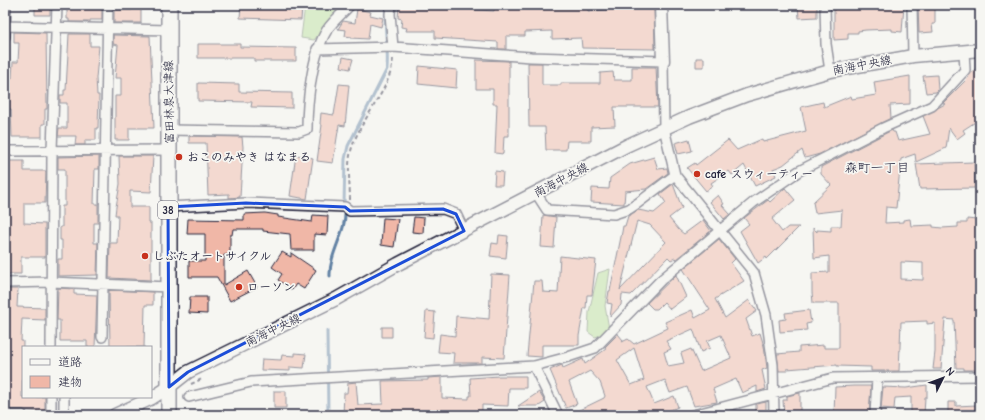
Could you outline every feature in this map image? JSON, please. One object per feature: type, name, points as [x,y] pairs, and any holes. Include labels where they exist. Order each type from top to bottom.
[{"type":"main road","name":"富田林泉大津線","points":[[169,5],[169,415]]},
{"type":"street","points":[[5,36],[6,5]]},
{"type":"street","points":[[51,346],[52,150],[57,5]]},
{"type":"street","points":[[102,337],[104,284],[104,151],[108,5]]},
{"type":"street","points":[[168,130],[300,132],[307,129],[307,113],[317,48],[328,29],[350,5]]},
{"type":"street","points":[[390,48],[391,5]]},
{"type":"street","points":[[661,5],[664,128],[675,175],[754,273],[766,314],[772,365],[774,415]]},
{"type":"street","points":[[825,5],[826,44],[830,71]]},
{"type":"street","points":[[912,5],[913,56]]},
{"type":"street","points":[[5,26],[169,30]]},
{"type":"street","points":[[317,48],[390,48],[531,57],[663,61]]},
{"type":"street","name":"南海中央線","points":[[115,415],[137,400],[152,398],[188,372],[336,299],[398,264],[664,128],[747,95],[830,71],[913,56],[980,50]]},
{"type":"street","points":[[189,397],[251,382],[534,366],[568,358],[595,348],[661,280],[754,202],[799,172],[883,128],[932,106],[965,70],[964,51]]},
{"type":"street","points":[[5,151],[170,150]]},
{"type":"street","points":[[536,193],[547,210],[614,214],[630,209],[675,175]]},
{"type":"street","points":[[168,207],[246,203],[345,209],[443,209],[456,214],[464,230]]},
{"type":"street","points":[[5,283],[51,282],[169,287]]},
{"type":"street","points":[[534,366],[558,415]]},
{"type":"street","points":[[693,415],[833,378],[980,376]]},
{"type":"street","points":[[875,415],[877,378]]},
{"type":"street","points":[[51,398],[51,415]]},
{"type":"street","points":[[64,398],[64,415]]},
{"type":"street","points":[[5,415],[22,415]]},
{"type":"path","points":[[345,209],[351,150],[388,79],[393,64],[390,48]]},
{"type":"path","points":[[189,385],[203,378]]},
{"type":"highlighted area","points":[[246,203],[345,207],[350,211],[443,209],[456,214],[464,231],[188,372],[169,387],[168,207]]},
{"type":"green space","points":[[305,5],[343,5],[314,40],[301,38]]},
{"type":"green space","points":[[610,269],[605,306],[609,329],[605,334],[595,337],[588,332],[589,312],[598,273]]},
{"type":"building","points":[[35,5],[50,5],[50,15],[35,15]]},
{"type":"building","points":[[67,5],[102,6],[102,20],[90,20],[90,22],[69,22],[69,19],[67,19]]},
{"type":"building","points":[[132,5],[141,5],[141,23],[114,23],[114,10],[132,10]]},
{"type":"building","points":[[241,5],[302,7],[301,20],[240,18]]},
{"type":"building","points":[[399,5],[494,11],[494,7],[514,8],[514,5],[588,5],[588,11],[609,10],[609,5],[654,6],[655,49],[582,48],[581,38],[552,39],[552,31],[525,32],[525,36],[506,36],[506,49],[498,49],[498,42],[435,38],[435,31],[406,31],[407,28],[401,27],[402,19],[398,18]]},
{"type":"building","points":[[798,5],[817,5],[817,17],[799,18]]},
{"type":"building","points":[[834,5],[904,5],[902,32],[892,31],[892,29],[866,30],[858,31],[858,33],[848,33],[848,39],[834,40]]},
{"type":"building","points":[[918,5],[935,5],[935,24],[932,24],[933,32],[919,33]]},
{"type":"building","points":[[357,9],[371,12],[370,15],[383,18],[381,27],[370,24],[368,39],[351,38],[352,37],[345,36],[346,30],[338,29],[343,21],[355,23]]},
{"type":"building","points":[[14,32],[46,33],[47,109],[45,109],[45,124],[42,124],[42,137],[12,137],[11,109],[9,109],[10,78],[12,78],[13,62],[18,62],[19,43],[14,43]]},
{"type":"building","points":[[69,34],[90,34],[90,46],[99,46],[96,78],[97,95],[99,95],[98,128],[96,128],[96,140],[85,140],[85,145],[75,145],[76,136],[58,136],[59,128],[67,128],[67,103],[60,103],[60,95],[64,95],[64,90],[66,90]]},
{"type":"building","points":[[113,35],[150,36],[154,128],[129,128],[129,140],[115,140],[115,96],[121,96],[121,78],[115,78],[118,45],[113,44]]},
{"type":"building","points":[[198,44],[240,44],[240,47],[296,48],[296,61],[254,61],[254,58],[198,58]]},
{"type":"building","points":[[343,57],[353,59],[350,69],[341,67]]},
{"type":"building","points":[[696,58],[704,58],[704,67],[696,67]]},
{"type":"building","points":[[476,60],[509,61],[509,136],[504,136],[503,154],[495,153],[497,104],[493,104],[493,89],[476,89]]},
{"type":"building","points":[[528,63],[542,63],[542,85],[561,85],[561,83],[600,83],[600,73],[613,72],[614,80],[632,80],[632,67],[656,67],[658,107],[614,107],[615,126],[591,127],[591,141],[567,141],[566,150],[546,150],[545,127],[529,127]]},
{"type":"building","points":[[419,66],[457,70],[456,88],[418,84]]},
{"type":"building","points":[[980,66],[980,119],[963,130],[965,133],[957,139],[949,128],[946,148],[916,162],[915,154],[901,159],[896,208],[886,207],[885,223],[903,222],[903,220],[910,219],[911,226],[933,225],[933,227],[942,228],[958,227],[958,223],[967,223],[967,219],[976,220],[977,300],[979,300],[977,363],[980,364],[979,370],[964,370],[964,368],[956,368],[954,320],[945,319],[941,369],[933,369],[935,352],[935,323],[927,324],[927,321],[901,322],[899,371],[871,371],[871,367],[837,365],[779,371],[777,354],[799,352],[799,347],[824,345],[824,348],[839,348],[839,303],[813,303],[812,273],[829,272],[829,256],[814,258],[813,228],[817,232],[817,230],[831,231],[831,226],[841,226],[842,210],[815,213],[813,202],[831,185],[821,174],[821,167],[892,130],[895,132],[898,141],[930,134],[923,116],[945,104],[943,103],[967,79],[970,73]],"holes":[[[901,262],[923,263],[923,280],[901,279]]]},
{"type":"building","points":[[937,75],[938,90],[936,92],[926,93],[923,76]]},
{"type":"building","points":[[910,76],[910,104],[890,105],[891,118],[820,154],[805,158],[802,150],[783,165],[773,169],[776,176],[755,186],[744,165],[732,175],[729,171],[711,183],[713,186],[706,191],[687,168],[695,163],[696,165],[728,140],[737,150],[762,139],[763,142],[806,131],[801,107],[823,102],[824,107],[851,96],[852,99],[876,95],[874,82]]},
{"type":"building","points":[[198,83],[239,84],[239,92],[292,93],[292,108],[251,107],[252,102],[198,101]]},
{"type":"building","points":[[339,84],[349,85],[345,126],[339,125],[333,163],[317,161],[322,125],[320,124],[321,113],[334,115]]},
{"type":"building","points":[[189,136],[242,137],[243,147],[240,197],[229,198],[229,194],[208,195],[206,143],[189,143]]},
{"type":"building","points":[[689,139],[692,151],[678,154],[675,143]]},
{"type":"building","points":[[296,155],[313,158],[307,199],[290,196]]},
{"type":"building","points":[[99,156],[99,169],[95,169],[94,204],[98,204],[98,223],[94,223],[94,243],[98,243],[97,275],[58,276],[58,259],[62,259],[60,227],[62,227],[62,206],[65,206],[65,169],[58,169],[58,157]]},
{"type":"building","points":[[119,156],[153,156],[151,192],[130,191],[130,207],[149,207],[149,223],[151,223],[151,280],[109,278],[110,243],[117,243],[118,215],[115,215],[120,184]]},
{"type":"building","points":[[654,157],[658,169],[667,168],[668,173],[646,189],[625,191],[624,204],[591,202],[592,188],[609,189],[610,178],[630,164]]},
{"type":"building","points":[[9,161],[24,161],[24,171],[46,171],[45,203],[24,203],[24,223],[45,224],[45,257],[21,257],[21,274],[6,274],[6,261],[8,261],[7,189],[9,189]]},
{"type":"building","points":[[974,162],[975,188],[920,189],[916,164]]},
{"type":"building","points":[[495,171],[503,172],[502,185],[494,185]]},
{"type":"building","points":[[673,184],[682,208],[669,218],[684,234],[703,220],[711,231],[676,259],[671,260],[668,257],[631,295],[622,294],[621,305],[610,317],[612,304],[607,303],[623,226],[625,226],[628,216],[638,210],[654,213],[666,203],[660,194]],"holes":[[[637,221],[650,225],[666,242],[620,290]]]},
{"type":"building","points":[[785,188],[795,200],[772,219],[782,232],[788,227],[799,227],[767,259],[766,257],[758,263],[740,231],[749,224],[744,218],[768,200],[770,202]]},
{"type":"building","points":[[718,195],[724,204],[722,205],[730,214],[724,219],[710,202]]},
{"type":"building","points":[[265,213],[278,215],[278,217],[312,222],[313,215],[328,216],[327,235],[314,234],[314,250],[291,250],[290,234],[263,231],[263,229],[233,229],[232,235],[230,235],[230,255],[224,255],[224,285],[248,271],[257,287],[230,301],[217,277],[189,277],[189,261],[205,261],[205,234],[187,234],[188,219],[244,220],[244,214]]},
{"type":"building","points":[[543,215],[556,217],[554,248],[541,247]]},
{"type":"building","points":[[414,217],[424,218],[423,233],[412,232]]},
{"type":"building","points":[[383,218],[398,219],[394,247],[381,245]]},
{"type":"building","points":[[499,235],[508,236],[506,258],[490,256],[492,243],[498,244]]},
{"type":"building","points":[[719,239],[735,259],[731,263],[744,281],[715,299],[725,318],[749,300],[757,311],[746,319],[752,336],[760,333],[764,346],[767,368],[762,370],[766,389],[757,392],[757,386],[742,393],[736,379],[713,389],[717,402],[694,406],[687,387],[670,393],[665,380],[647,387],[654,404],[674,396],[678,407],[658,415],[630,415],[629,413],[623,415],[569,415],[604,398],[605,396],[600,382],[590,371],[569,382],[577,404],[566,408],[550,370],[562,365],[563,368],[583,359],[585,364],[606,349],[605,347],[618,334],[623,340],[622,342],[628,339],[634,344],[668,328],[665,322],[692,310],[695,318],[710,310],[683,269]],"holes":[[[693,329],[701,352],[710,348],[707,341],[721,335],[731,358],[701,371],[691,349],[681,353],[684,363],[668,366],[664,352],[671,349],[666,341]],[[634,348],[644,380],[631,385],[617,360]]]},
{"type":"building","points":[[282,252],[291,257],[291,253],[316,270],[304,289],[296,284],[292,290],[278,280],[282,274],[272,267]]},
{"type":"building","points":[[560,256],[596,260],[592,295],[587,295],[586,308],[584,308],[579,336],[579,345],[542,345],[542,357],[527,356],[534,281],[542,281],[543,292],[558,293]]},
{"type":"building","points":[[491,274],[510,275],[504,358],[482,357],[482,363],[453,363],[454,353],[438,352],[440,334],[455,336],[456,316],[489,319]]},
{"type":"building","points":[[676,275],[686,297],[670,309],[664,302],[657,309],[653,309],[647,303]]},
{"type":"building","points":[[58,288],[74,289],[74,294],[97,295],[95,346],[87,346],[87,341],[60,341],[60,320],[57,320]]},
{"type":"building","points":[[9,289],[18,289],[17,307],[45,308],[45,320],[22,319],[21,341],[23,341],[22,398],[45,398],[45,412],[6,409],[7,374],[5,374],[5,359],[8,359],[8,338],[5,338],[5,293],[9,294]]},
{"type":"building","points":[[109,290],[153,292],[153,305],[145,305],[144,346],[110,346]]},
{"type":"building","points":[[190,297],[207,297],[207,314],[189,313]]},
{"type":"building","points":[[809,310],[811,323],[806,324],[807,330],[780,332],[779,320],[786,319],[785,313]]},
{"type":"building","points":[[426,311],[435,312],[433,338],[424,337]]},
{"type":"building","points":[[382,327],[392,327],[392,337],[382,337]]},
{"type":"building","points":[[295,353],[306,354],[304,368],[290,367],[290,371],[261,370],[262,359],[281,360],[282,355],[295,356]]},
{"type":"building","points":[[526,376],[526,388],[509,388],[508,406],[482,405],[482,411],[462,411],[462,414],[451,412],[404,412],[404,415],[343,415],[344,393],[347,393],[348,383],[356,382],[358,405],[383,404],[382,381],[428,380],[428,378],[442,377],[442,398],[469,399],[469,396],[471,396],[470,378]]},
{"type":"building","points":[[927,385],[924,415],[911,415],[911,397],[895,398],[894,409],[881,408],[883,387],[906,388]]},
{"type":"building","points":[[871,386],[869,415],[834,415],[835,387]]},
{"type":"building","points":[[274,391],[286,391],[286,408],[274,408]]},
{"type":"building","points":[[539,392],[545,402],[539,406],[518,406]]},
{"type":"building","points":[[800,393],[800,415],[784,415],[783,400],[787,400],[787,396]]},
{"type":"building","points":[[766,402],[766,415],[756,415],[756,404]]},
{"type":"building","points":[[948,402],[956,402],[956,406],[977,405],[977,415],[948,415]]},
{"type":"waterway","points":[[344,205],[345,159],[348,146],[387,69],[385,21],[386,5]]},
{"type":"waterway","points":[[330,276],[330,267],[343,226],[345,210]]},
{"type":"waterway","points":[[327,331],[328,415]]},
{"type":"place","name":"おこのみやき はなまる","points":[[179,157]]},
{"type":"place","name":"cafe スウィーティー","points":[[697,174]]},
{"type":"place","name":"しぶたオートサイクル","points":[[145,256]]},
{"type":"place","name":"ローソン","points":[[239,287]]},
{"type":"district","name":"森町一丁目","points":[[877,167]]}]
